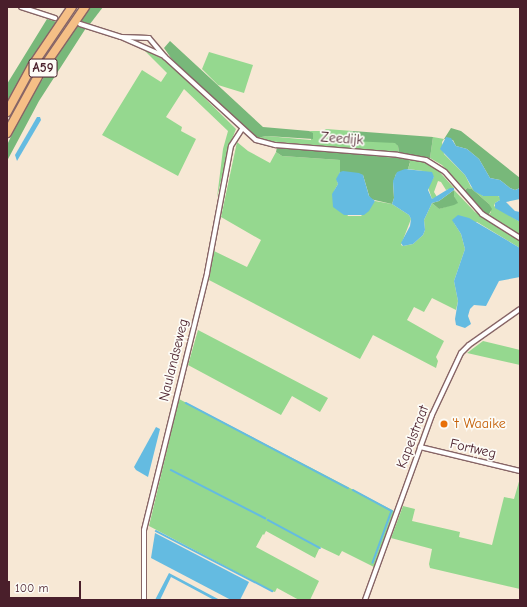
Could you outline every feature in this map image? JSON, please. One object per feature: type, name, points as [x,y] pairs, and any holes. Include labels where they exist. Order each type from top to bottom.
[{"type":"highway","name":"A59","points":[[7,112],[32,66],[72,7]]},
{"type":"highway","name":"A59","points":[[7,133],[41,71],[84,7]]},
{"type":"street","points":[[21,7],[55,18]]},
{"type":"street","name":"Zeedijk","points":[[80,24],[121,37],[164,57],[182,71],[242,129],[256,140],[269,145],[398,155],[426,160],[445,172],[482,214],[520,238]]},
{"type":"street","name":"Zeedijk","points":[[121,37],[149,38],[164,57]]},
{"type":"street","name":"Naulandseweg","points":[[144,600],[144,530],[206,273],[230,151],[237,135],[242,129]]},
{"type":"street","name":"Kapelstraat","points":[[365,600],[420,447],[435,409],[462,353],[469,345],[520,309]]},
{"type":"street","name":"Fortweg","points":[[420,447],[520,471]]},
{"type":"green space","points":[[91,7],[103,7],[90,24],[80,21]]},
{"type":"green space","points":[[47,19],[57,22],[23,74],[7,103],[7,84]]},
{"type":"green space","points":[[76,26],[86,28],[39,101],[7,161],[7,145],[25,107]]},
{"type":"green space","points":[[170,41],[263,127],[309,131],[313,133],[313,139],[267,136],[256,138],[239,124],[171,58],[164,48]]},
{"type":"green space","points":[[144,50],[167,61],[236,129],[229,147],[217,198],[223,149],[228,131],[184,89],[166,117],[182,127],[181,131],[196,139],[178,176],[102,135],[142,70],[161,82],[167,73]]},
{"type":"green space","points":[[209,52],[253,65],[244,93],[218,85],[202,69]]},
{"type":"green space","points":[[451,128],[461,131],[520,178],[520,188],[515,190],[500,180],[490,178],[479,159],[467,149],[456,146],[453,140],[444,139]]},
{"type":"green space","points":[[326,129],[353,131],[348,135],[396,143],[399,153],[267,141],[256,138],[267,136],[311,140],[311,132],[309,131],[323,131]]},
{"type":"green space","points":[[353,131],[433,137],[430,158],[399,153],[398,146],[395,143],[347,140],[348,135]]},
{"type":"green space","points":[[433,137],[444,139],[442,142],[444,154],[465,175],[471,187],[483,196],[496,195],[500,197],[500,200],[495,203],[494,206],[520,222],[520,235],[488,216],[491,212],[489,204],[472,189],[467,188],[464,190],[442,165],[430,158]]},
{"type":"green space","points":[[237,142],[248,151],[270,163],[276,152],[282,156],[340,160],[340,172],[337,181],[338,184],[334,191],[348,216],[361,216],[375,201],[392,204],[409,215],[411,219],[401,245],[403,246],[413,244],[423,235],[425,230],[424,220],[432,203],[439,209],[457,203],[454,196],[454,190],[475,212],[520,241],[520,248],[477,222],[454,223],[461,234],[465,249],[454,281],[458,301],[456,310],[432,298],[424,312],[414,307],[407,320],[444,341],[436,357],[438,361],[436,368],[373,335],[360,359],[209,280],[214,251],[247,267],[261,240],[221,217]]},
{"type":"green space","points":[[277,147],[408,159],[410,162],[408,169],[396,174],[393,183],[394,198],[392,204],[370,199],[363,175],[340,172],[340,160],[282,156],[276,152]]},
{"type":"green space","points":[[408,159],[427,162],[436,168],[454,188],[446,190],[441,182],[438,181],[434,192],[437,197],[432,199],[428,187],[434,177],[423,171],[408,169],[410,163]]},
{"type":"green space","points":[[467,188],[472,189],[489,204],[492,209],[488,216],[464,191]]},
{"type":"green space","points":[[454,190],[454,196],[458,203],[439,209],[432,203],[439,201]]},
{"type":"green space","points":[[198,330],[328,398],[320,412],[292,396],[281,415],[188,365]]},
{"type":"green space","points":[[483,341],[520,350],[520,365],[467,353]]},
{"type":"green space","points":[[179,399],[394,511],[374,567],[342,551],[339,556],[320,547],[315,558],[266,531],[256,547],[319,581],[310,600],[299,600],[277,588],[275,592],[272,591],[149,526]]},
{"type":"green space","points":[[520,478],[520,589],[430,568],[429,564],[432,549],[391,538],[403,506],[415,509],[412,521],[460,532],[459,537],[492,545],[504,497],[514,499]]},
{"type":"water","points":[[37,117],[40,117],[41,120],[17,161],[15,155]]},
{"type":"water","points":[[446,137],[451,138],[456,146],[467,149],[479,159],[490,178],[500,180],[515,190],[520,188],[520,199],[506,202],[515,211],[520,212],[520,222],[495,208],[495,203],[500,200],[499,196],[483,196],[474,191],[465,175],[440,149]]},
{"type":"water","points":[[405,169],[432,172],[434,177],[428,190],[432,199],[450,188],[454,188],[454,190],[439,201],[432,203],[424,220],[425,230],[423,235],[413,244],[403,246],[401,243],[410,226],[411,219],[409,215],[392,204],[394,198],[393,181],[397,172]]},
{"type":"water","points":[[343,171],[363,175],[369,196],[375,201],[369,211],[364,215],[344,215],[333,207],[332,194],[338,184],[336,179],[340,172]]},
{"type":"water","points":[[458,215],[469,218],[520,248],[520,277],[499,281],[486,306],[474,305],[470,309],[468,316],[471,324],[465,328],[456,325],[455,319],[458,301],[454,281],[465,249],[461,234],[452,220]]},
{"type":"water","points":[[156,427],[160,429],[148,477],[136,470],[134,467]]},
{"type":"water","points":[[155,533],[249,582],[240,600],[231,600],[151,558]]},
{"type":"water","points":[[169,573],[220,600],[214,600],[171,577],[160,600],[155,600]]},
{"type":"waterway","points":[[186,403],[348,488]]},
{"type":"waterway","points":[[171,470],[265,518]]},
{"type":"waterway","points":[[353,490],[392,511],[373,563]]},
{"type":"waterway","points":[[268,520],[320,548]]},
{"type":"waterway","points":[[156,531],[272,591]]},
{"type":"tunnel","points":[[55,18],[74,23]]},
{"type":"place","name":"'t Waaike","points":[[444,424]]}]
